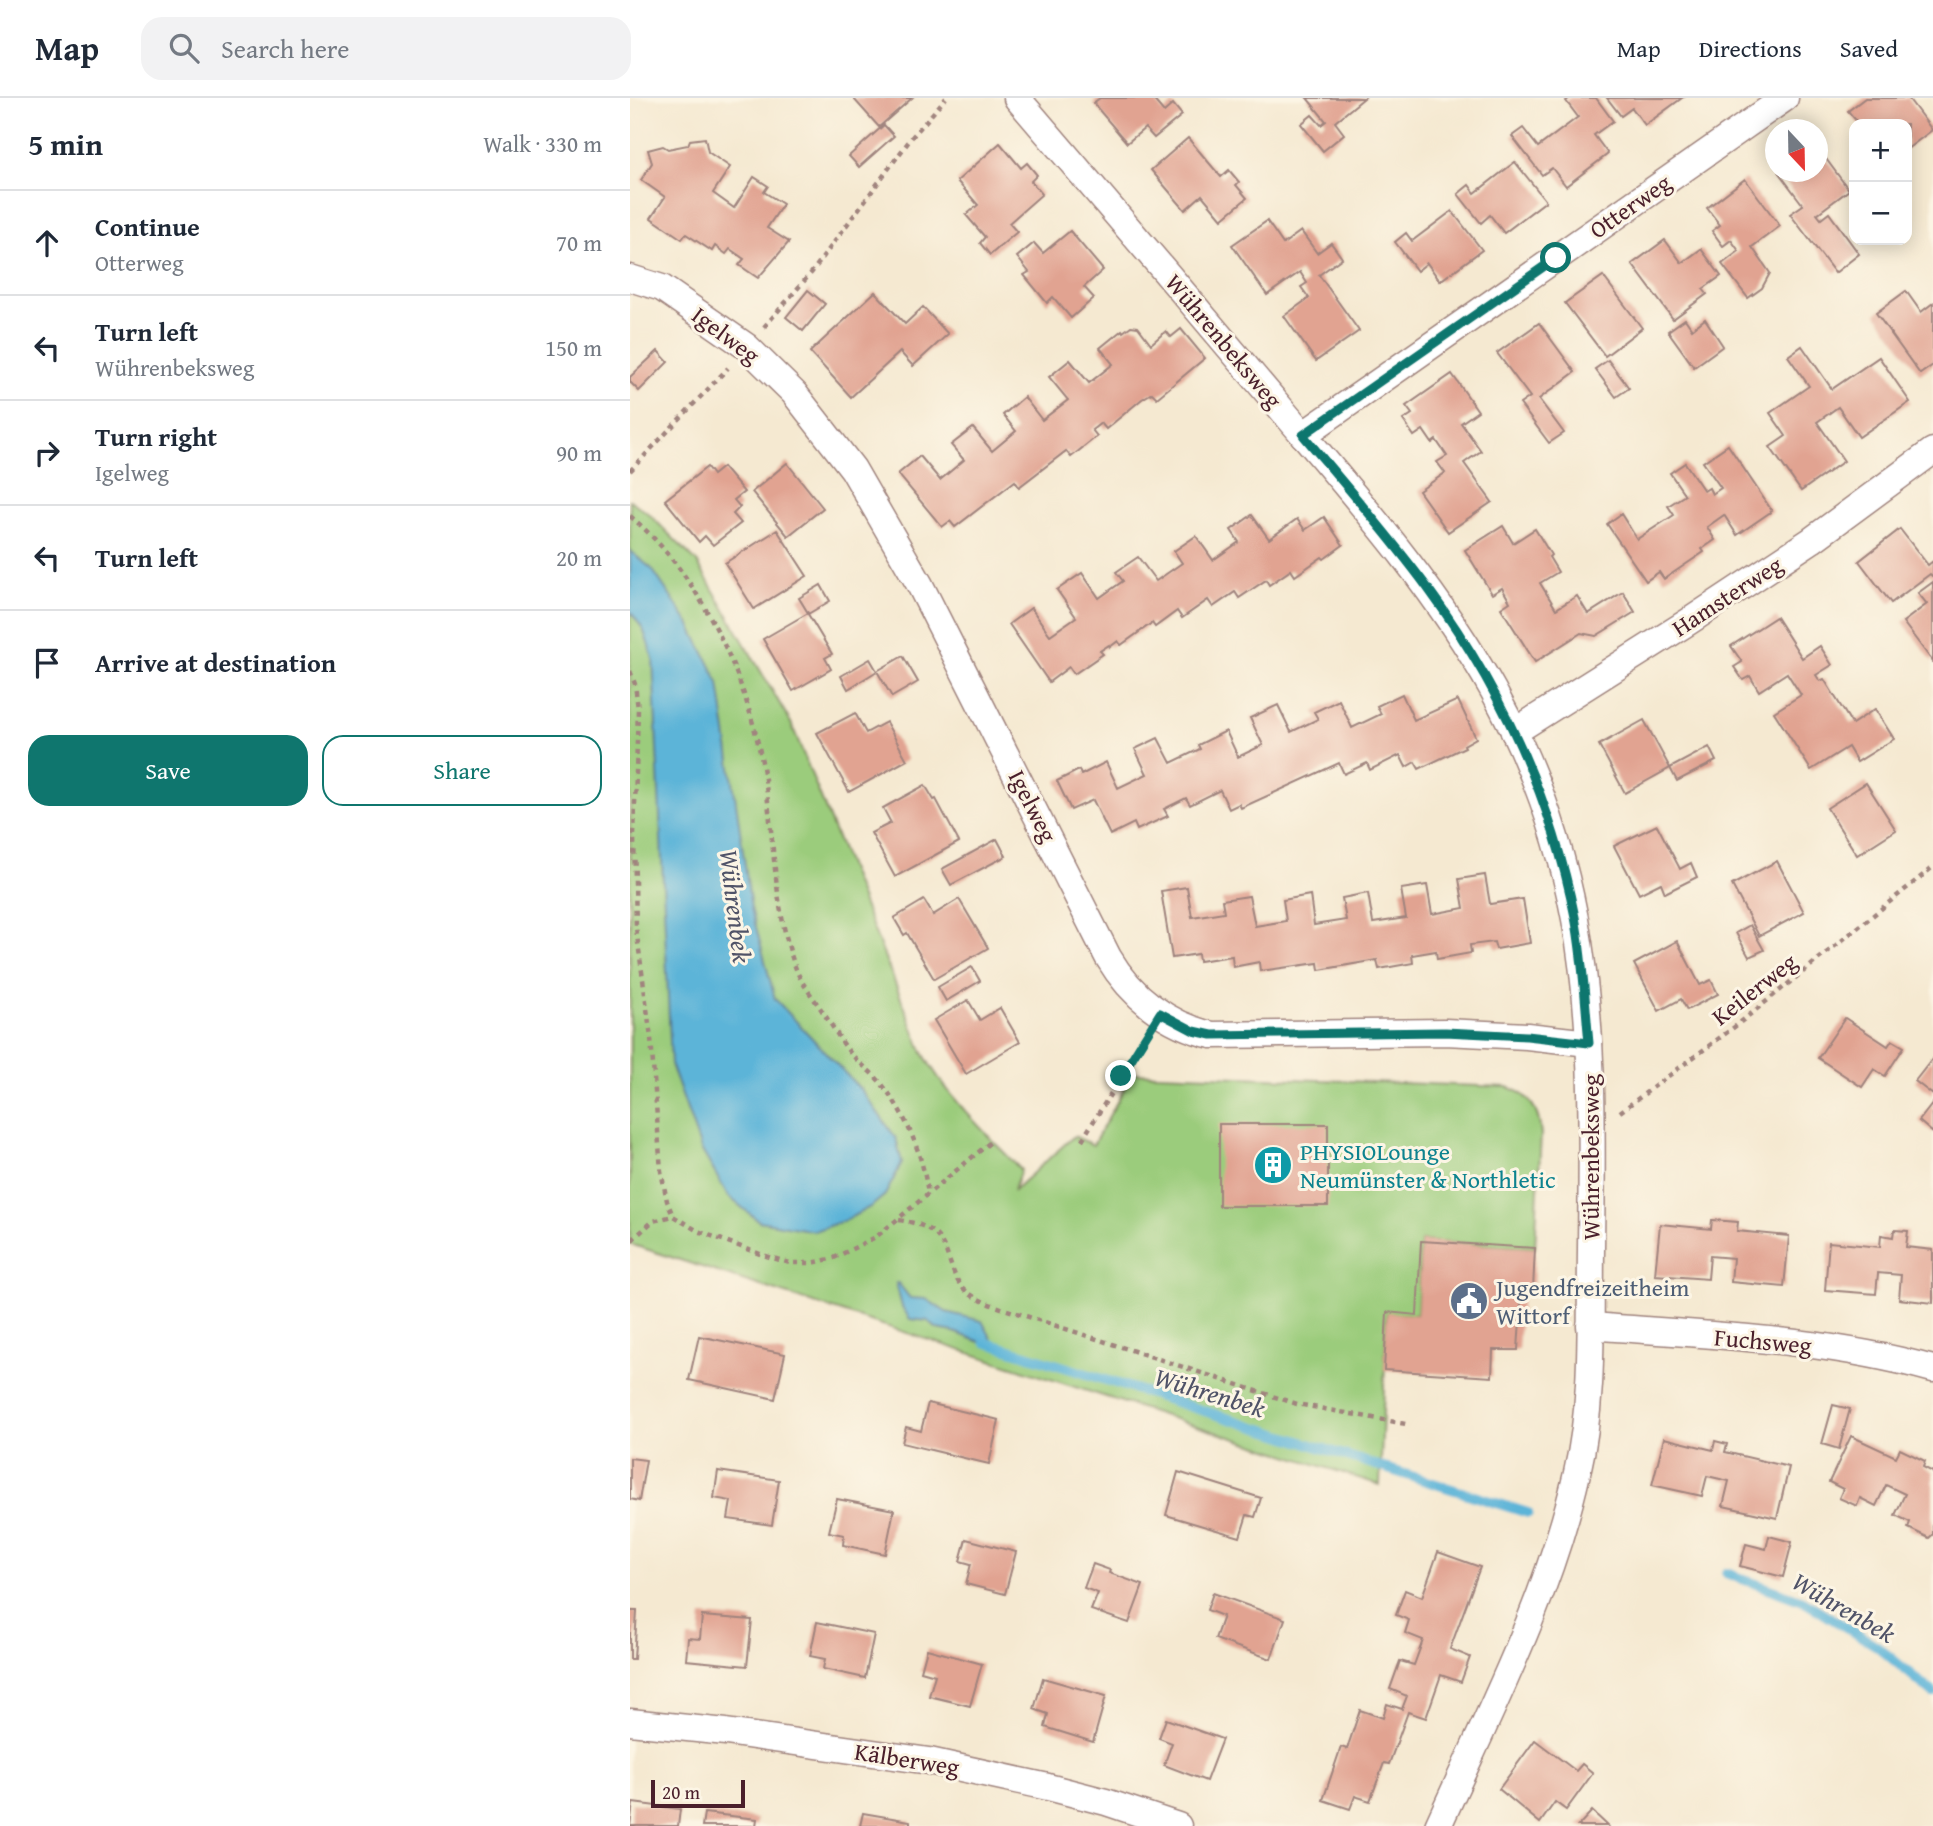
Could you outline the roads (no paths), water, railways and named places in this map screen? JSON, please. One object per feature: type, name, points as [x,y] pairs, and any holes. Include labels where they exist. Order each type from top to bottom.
[{"type":"street","name":"Wührenbeksweg","points":[[1017,98],[1303,435],[1427,587],[1463,640],[1514,732],[1557,845],[1575,918],[1585,987],[1592,1133],[1587,1427],[1567,1513],[1520,1647],[1438,1826]]},
{"type":"street","name":"Otterweg","points":[[1303,435],[1785,98]]},
{"type":"street","name":"Igelweg","points":[[630,278],[662,288],[747,347],[794,393],[853,469],[920,586],[1108,957],[1129,988],[1160,1013],[1194,1031],[1212,1035],[1445,1032],[1527,1036],[1589,1043]]},
{"type":"street","name":"Hamsterweg","points":[[1514,732],[1801,547],[1933,451]]},
{"type":"street","name":"Fuchsweg","points":[[1590,1326],[1842,1348],[1891,1357],[1933,1369]]},
{"type":"street","name":"Kälberweg","points":[[630,1722],[764,1737],[976,1770],[1107,1802],[1178,1826]]},
{"type":"water","points":[[630,551],[652,569],[690,625],[719,683],[751,908],[775,999],[862,1091],[896,1138],[902,1163],[885,1195],[872,1206],[846,1220],[814,1231],[759,1221],[729,1197],[701,1149],[671,1064],[653,658],[643,629],[630,611]]},
{"type":"water","points":[[896,1283],[910,1298],[926,1299],[946,1312],[982,1321],[997,1348],[954,1332],[937,1329],[928,1321],[910,1319],[902,1307]]},
{"type":"waterway","name":"Wührenbek","points":[[985,1342],[1528,1513]]},
{"type":"waterway","name":"Wührenbek","points":[[1726,1573],[1803,1601],[1877,1646],[1933,1693]]},
{"type":"place","name":"PHYSIOLounge Neumünster & Northletic","points":[[1273,1165]]},
{"type":"place","name":"Jugendfreizeitheim Wittorf","points":[[1469,1301]]}]
